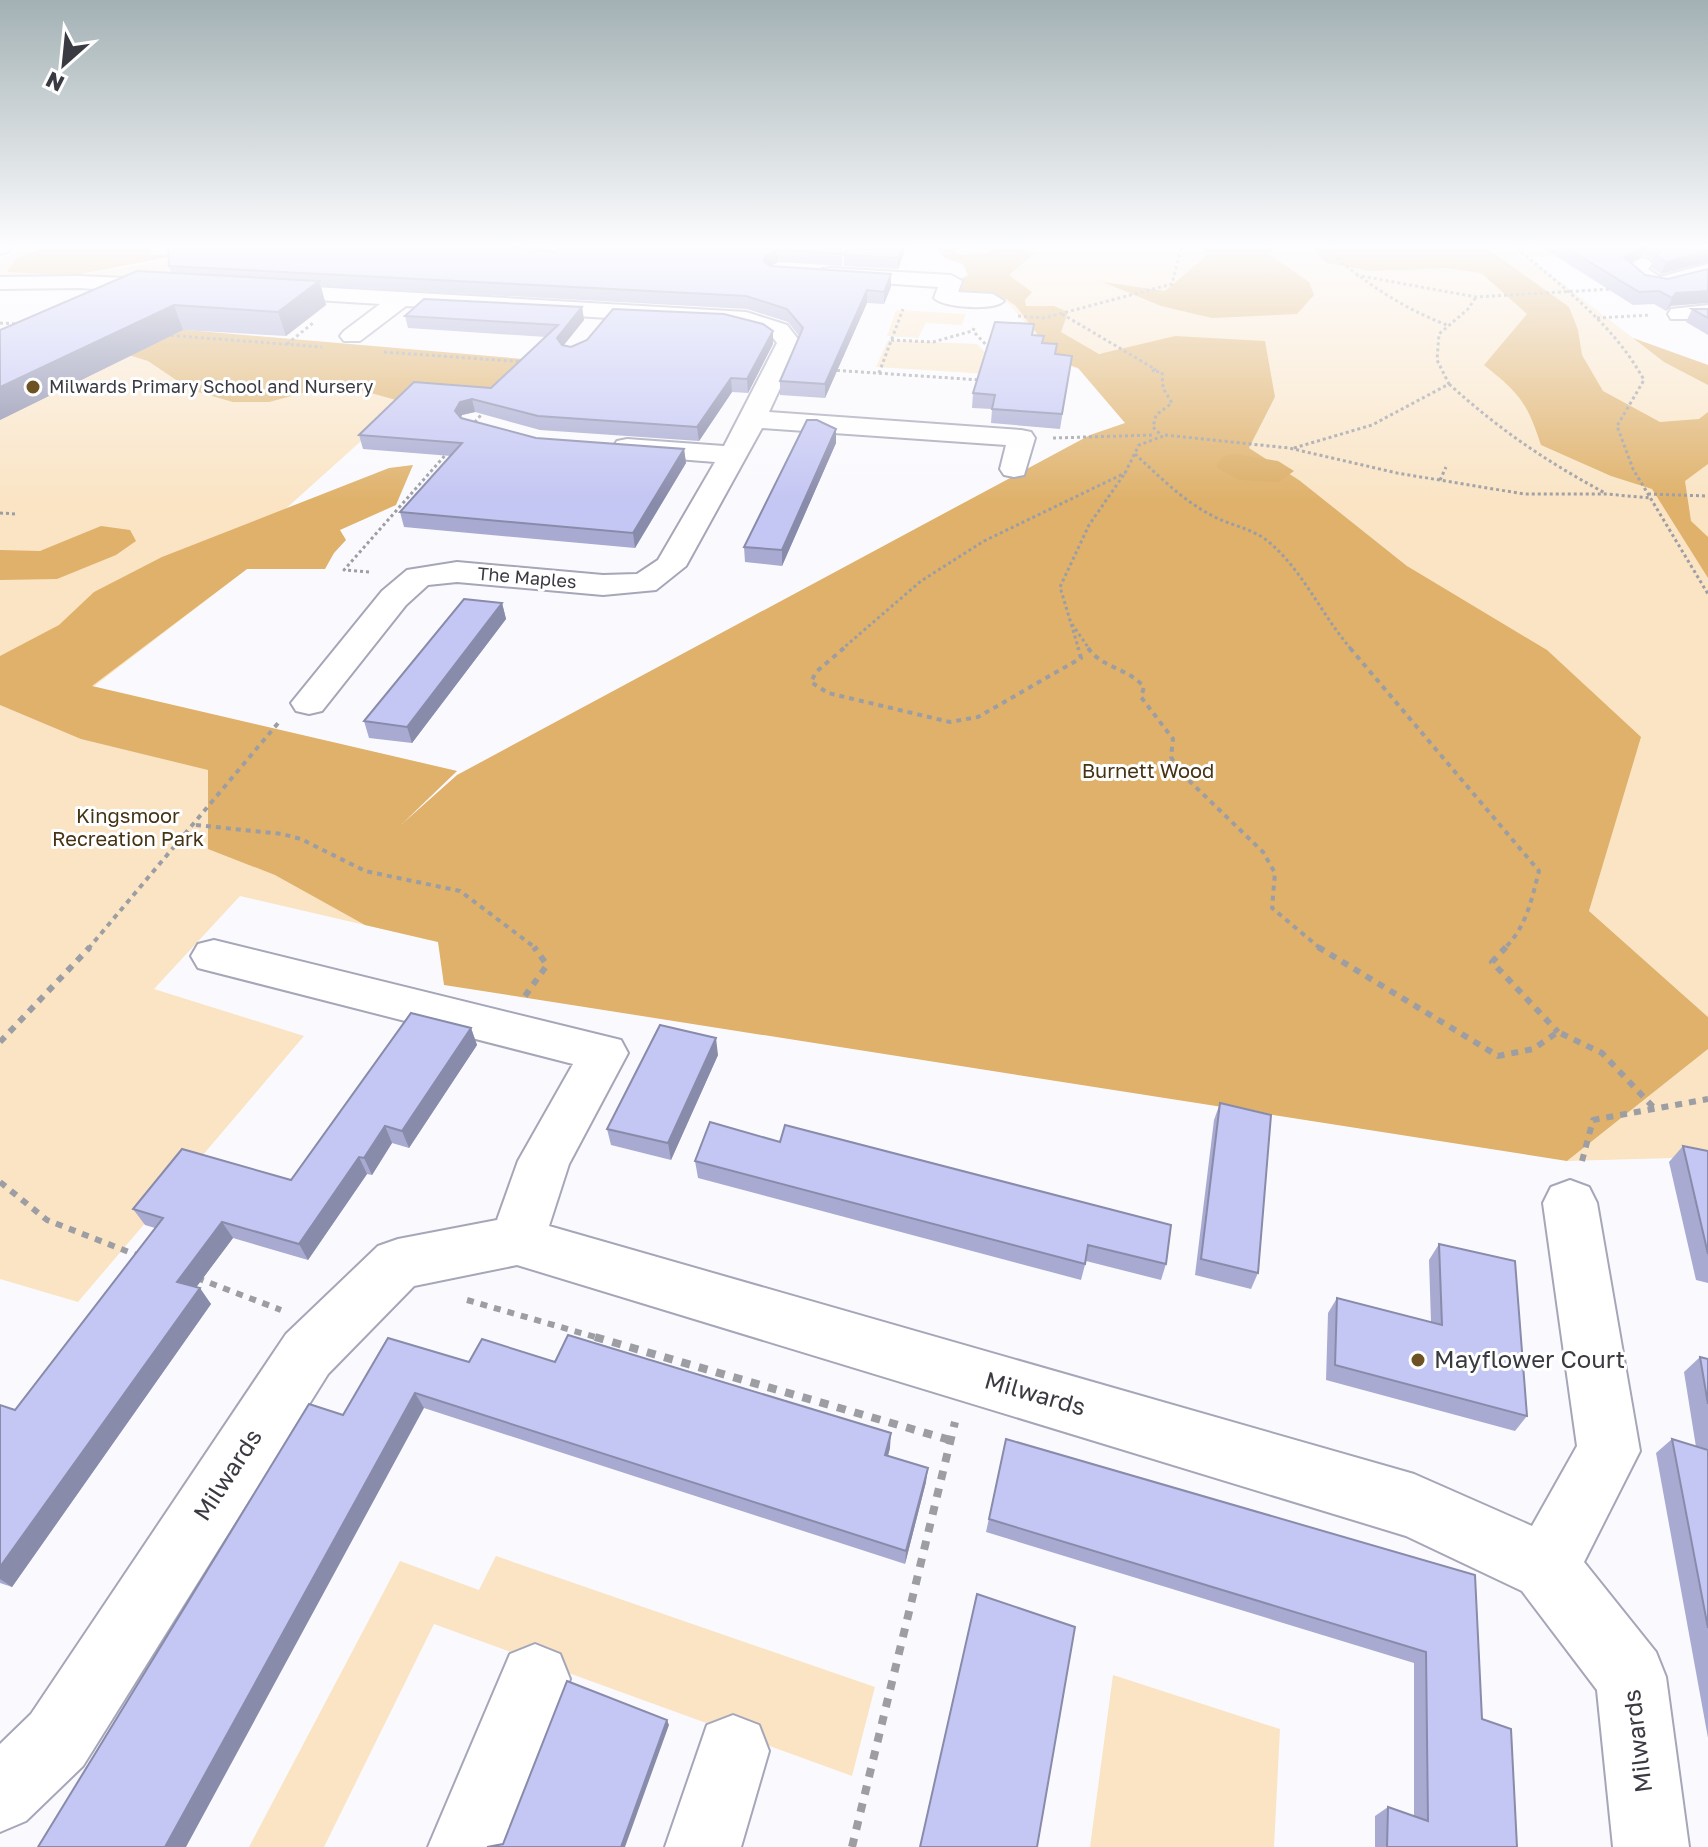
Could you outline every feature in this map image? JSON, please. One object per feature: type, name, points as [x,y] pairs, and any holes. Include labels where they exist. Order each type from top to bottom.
[{"type":"street","points":[[352,336],[360,330]]},
{"type":"street","name":"The Maples","points":[[418,577],[457,572],[603,585],[645,583],[670,566],[753,419],[789,343],[779,330]]},
{"type":"street","points":[[753,419],[1021,438],[1014,469]]},
{"type":"street","points":[[599,445],[732,455]]},
{"type":"street","points":[[309,703],[394,598],[418,577]]},
{"type":"street","points":[[214,956],[604,1053],[544,1161],[517,1241]]},
{"type":"street","points":[[1546,1567],[1609,1451],[1570,1203]]},
{"type":"street","name":"Milwards","points":[[0,1795],[57,1740],[307,1354],[398,1264],[517,1241],[1414,1506],[1546,1567],[1631,1677],[1651,1847]]},
{"type":"street","points":[[466,1847],[535,1679]]},
{"type":"street","points":[[703,1847],[733,1751]]},
{"type":"path","points":[[519,372],[556,330]]},
{"type":"path","points":[[879,373],[895,330]]},
{"type":"path","points":[[1090,330],[1155,369],[1153,371],[1162,372],[1163,388],[1168,398],[1172,398],[1172,403],[1156,415],[1153,427],[1163,435]]},
{"type":"path","points":[[1442,330],[1439,334],[1437,360],[1449,384],[1498,428],[1606,494]]},
{"type":"path","points":[[1608,330],[1635,359],[1644,380],[1617,426],[1633,469],[1708,594]]},
{"type":"path","points":[[891,340],[933,342],[973,331],[994,353]]},
{"type":"path","points":[[156,335],[324,347]]},
{"type":"path","points":[[385,352],[528,362]]},
{"type":"path","points":[[778,366],[1002,381],[991,436]]},
{"type":"path","points":[[1289,448],[1372,425],[1449,384]]},
{"type":"path","points":[[464,435],[494,401]]},
{"type":"path","points":[[1125,473],[984,541],[921,581],[816,672],[811,682],[828,693],[950,722],[978,717],[1081,658],[1060,587],[1089,525],[1125,473],[1139,445],[1163,435]]},
{"type":"path","points":[[1021,438],[1163,435],[1289,448],[1524,494],[1707,495]]},
{"type":"path","points":[[1517,448],[1523,445]]},
{"type":"path","points":[[418,577],[344,570],[454,446]]},
{"type":"path","points":[[1135,454],[1210,515],[1261,536],[1289,562],[1307,581],[1322,612],[1337,633],[1539,871],[1528,915],[1519,934],[1492,962],[1558,1032],[1602,1053],[1655,1109]]},
{"type":"path","points":[[1440,480],[1446,467]]},
{"type":"path","points":[[0,513],[17,514]]},
{"type":"path","points":[[1067,616],[1096,659],[1134,675],[1144,687],[1141,697],[1173,739],[1171,757],[1179,771],[1263,852],[1275,873],[1272,908],[1324,952],[1448,1029],[1498,1056],[1533,1049],[1558,1032]]},
{"type":"path","points":[[0,1042],[65,977],[196,825],[285,715],[309,703]]},
{"type":"path","points":[[196,825],[282,834],[301,839],[365,871],[460,891],[539,951],[547,965],[502,1028]]},
{"type":"path","points":[[1570,1203],[1593,1120],[1708,1099]]},
{"type":"path","points":[[0,1182],[47,1220],[149,1259]]},
{"type":"path","points":[[191,1276],[332,1329]]},
{"type":"path","points":[[385,1276],[950,1440]]},
{"type":"path","points":[[852,1847],[950,1440],[969,1375]]},
{"type":"green space","points":[[66,330],[190,330],[523,359],[488,395],[396,400],[349,387],[310,391],[269,402],[233,402],[191,390],[148,361],[46,340]]},
{"type":"green space","points":[[889,330],[922,330],[918,338],[887,336]]},
{"type":"green space","points":[[1031,330],[1623,330],[1633,338],[1708,365],[1708,1017],[1589,911],[1640,737],[1407,566],[1299,480],[1249,448],[1275,397],[1100,353],[1078,369],[1058,361]]},
{"type":"green space","name":"Burnett Wood","points":[[1034,330],[1062,330],[1099,354],[1175,336],[1265,341],[1275,397],[1249,448],[1299,480],[1407,566],[1547,650],[1641,737],[1589,911],[1708,1017],[1708,1049],[1567,1161],[444,985],[438,942],[365,925],[275,875],[208,849],[208,770],[81,739],[0,705],[0,656],[59,625],[94,592],[162,557],[389,468],[413,465],[396,505],[340,530],[346,540],[325,569],[247,569],[92,686],[457,771],[402,824],[457,775],[1090,435],[1125,423],[1078,368],[1058,361]]},
{"type":"green space","points":[[1513,330],[1578,330],[1582,355],[1603,391],[1660,422],[1699,419],[1708,412],[1708,464],[1685,481],[1691,521],[1708,537],[1708,578],[1652,489],[1611,476],[1541,445],[1520,399],[1484,365]]},
{"type":"green space","points":[[1633,338],[1708,365],[1708,385],[1664,362]]},
{"type":"green space","points":[[888,340],[977,344],[994,361],[987,374],[876,367]]},
{"type":"green space","name":"Kingsmoor Recreation Park","points":[[130,355],[418,390],[281,513],[325,569],[247,569],[93,687],[457,771],[353,868],[438,942],[240,896],[154,989],[304,1036],[78,1302],[0,1279],[0,419]]},
{"type":"green space","points":[[101,526],[130,530],[136,541],[116,555],[57,579],[0,580],[0,550],[40,551]]},
{"type":"green space","points":[[1708,1049],[1708,1157],[1567,1161]]},
{"type":"green space","points":[[496,1556],[875,1687],[852,1776],[434,1624],[324,1847],[249,1847],[400,1561],[479,1590]]},
{"type":"green space","points":[[1113,1675],[1280,1729],[1274,1847],[1090,1847]]},
{"type":"shaded area","points":[[1235,454],[1278,461],[1294,471],[1279,482],[1239,480],[1217,468],[1224,456]]},
{"type":"building","points":[[0,330],[121,330],[0,387]]},
{"type":"building","points":[[552,330],[563,330],[557,338],[562,345],[571,347],[587,340],[595,330],[773,331],[747,379],[731,378],[697,427],[538,416],[472,399],[460,402],[455,411],[461,418],[536,438],[684,449],[633,533],[400,512],[462,443],[359,435],[414,382],[491,388]]},
{"type":"building","points":[[802,330],[849,330],[825,384],[780,381]]},
{"type":"building","points":[[992,330],[1033,330],[1032,335],[1044,336],[1042,343],[1057,344],[1055,354],[1072,356],[1062,414],[992,409],[995,395],[973,393]]},
{"type":"building","points":[[807,420],[817,420],[836,429],[782,550],[744,547]]},
{"type":"building","points":[[464,599],[502,603],[407,727],[364,721]]},
{"type":"building","points":[[411,1013],[471,1028],[402,1131],[385,1126],[364,1158],[359,1157],[299,1244],[222,1222],[177,1282],[200,1288],[0,1567],[0,1405],[15,1410],[163,1218],[133,1209],[182,1149],[291,1180]]},
{"type":"building","points":[[660,1025],[716,1038],[668,1143],[607,1129]]},
{"type":"building","points":[[1220,1103],[1271,1115],[1258,1273],[1201,1259]]},
{"type":"building","points":[[710,1122],[780,1142],[785,1125],[1171,1225],[1166,1264],[1088,1245],[1085,1264],[695,1161]]},
{"type":"building","points":[[1683,1146],[1708,1151],[1708,1254]]},
{"type":"building","name":"Mayflower Court","points":[[1439,1244],[1515,1261],[1527,1416],[1335,1365],[1337,1298],[1442,1325]]},
{"type":"building","points":[[568,1335],[891,1433],[885,1455],[928,1468],[906,1551],[415,1393],[165,1847],[38,1847],[309,1404],[343,1415],[388,1338],[469,1362],[482,1339],[555,1362]]},
{"type":"building","points":[[1700,1357],[1708,1359],[1708,1404]]},
{"type":"building","points":[[1006,1439],[1475,1575],[1482,1719],[1511,1729],[1517,1847],[1387,1847],[1388,1807],[1428,1821],[1426,1652],[989,1519]]},
{"type":"building","points":[[1672,1439],[1708,1450],[1708,1628]]},
{"type":"building","points":[[977,1594],[1075,1627],[1037,1847],[920,1847]]},
{"type":"building","points":[[567,1681],[667,1720],[621,1847],[487,1847],[503,1844]]},
{"type":"place","name":"Milwards Primary School and Nursery","points":[[33,387]]},
{"type":"place","name":"Mayflower Court","points":[[1418,1360]]}]
